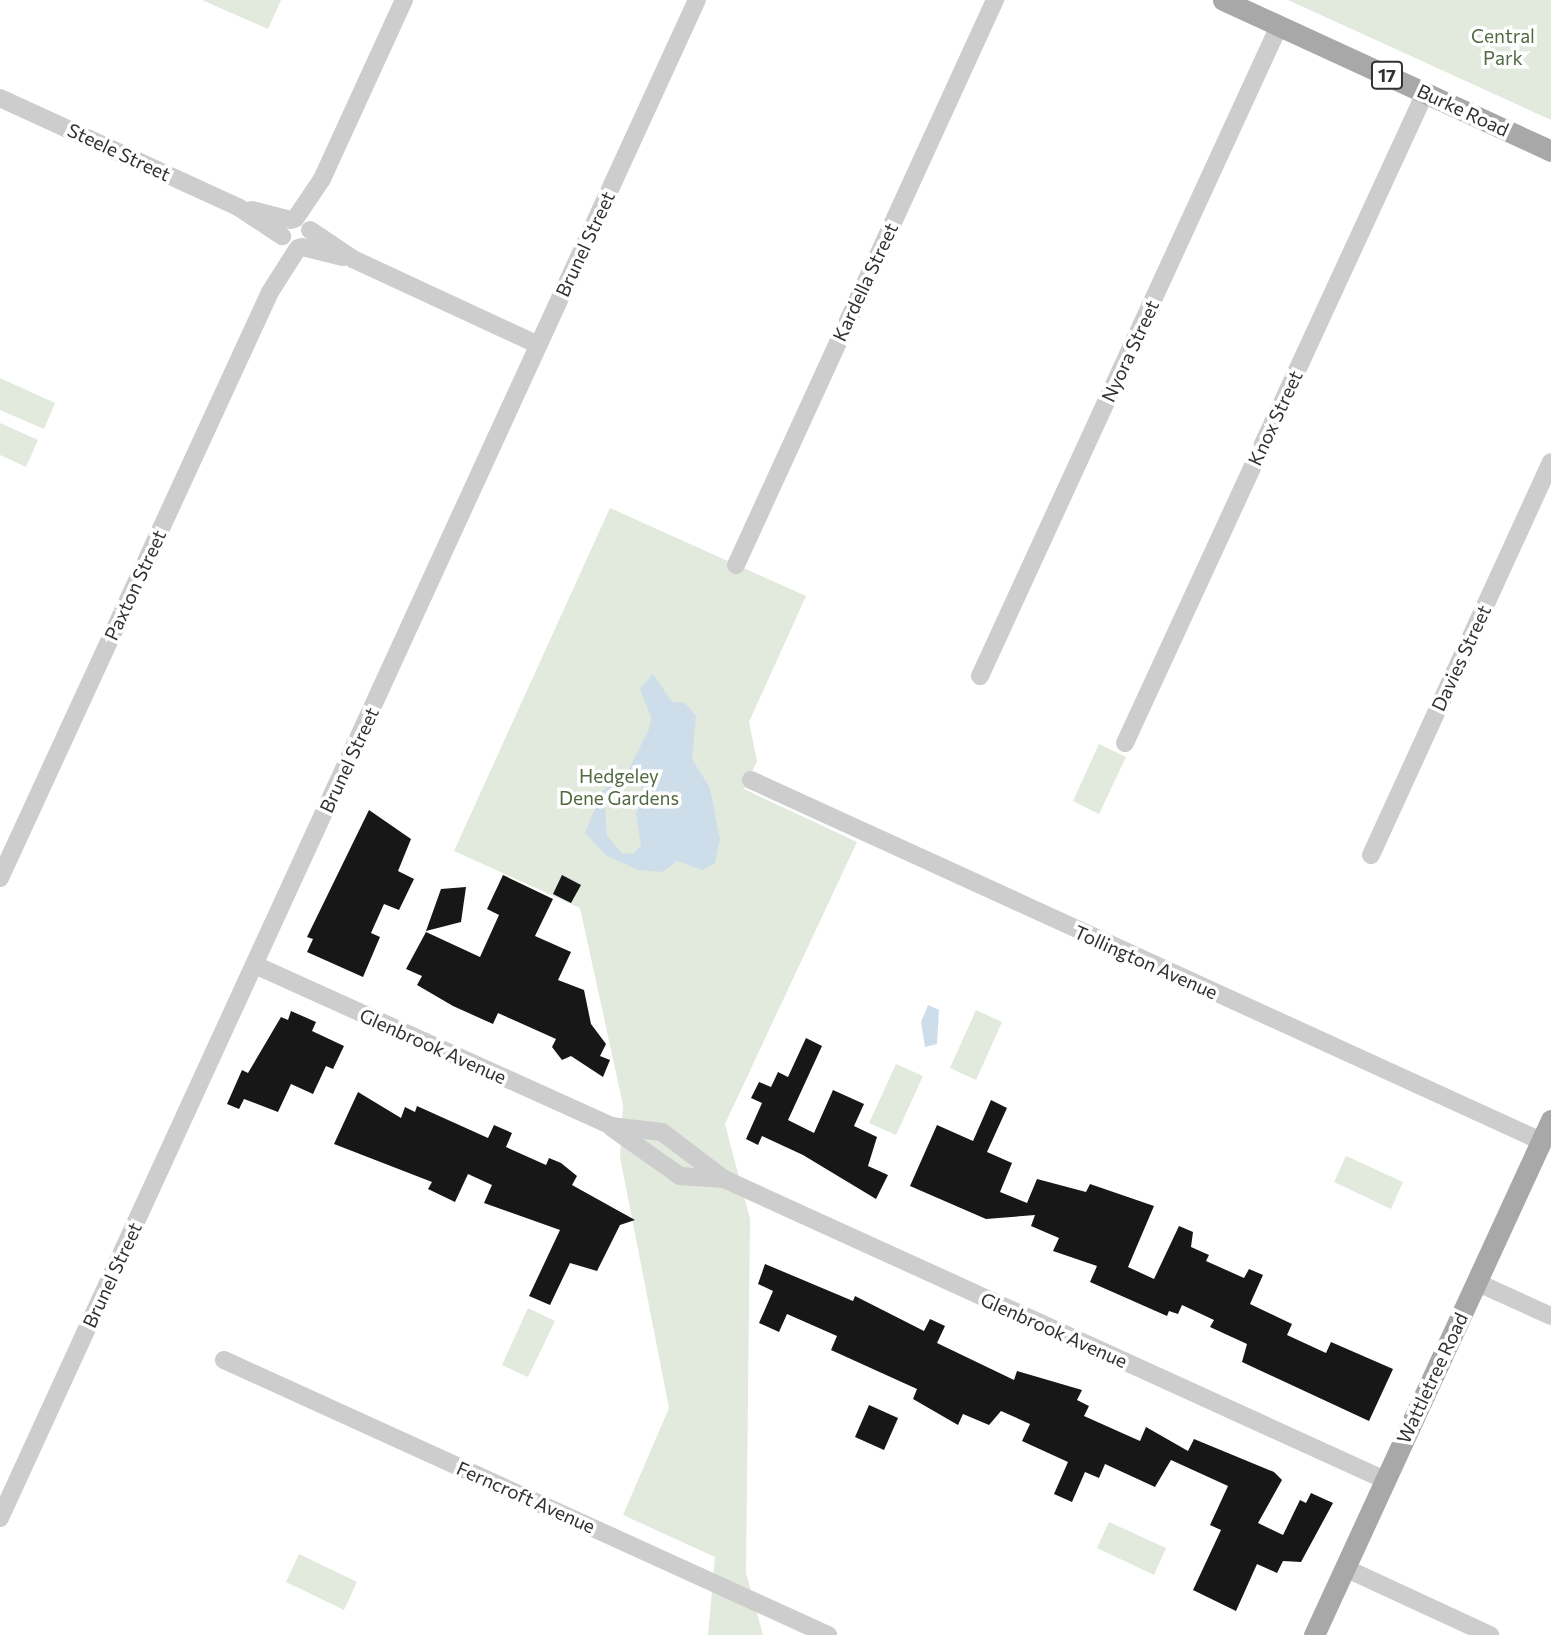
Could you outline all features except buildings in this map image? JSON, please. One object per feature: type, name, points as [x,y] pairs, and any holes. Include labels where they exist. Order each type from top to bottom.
[{"type":"main road","name":"Burke Road","points":[[1223,0],[1551,150]]},
{"type":"main road","name":"Wattletree Road","points":[[1314,1635],[1551,1120]]},
{"type":"street","points":[[291,243],[404,0]]},
{"type":"street","name":"Brunel Street","points":[[0,1518],[256,965],[696,0]]},
{"type":"street","name":"Kardella Street","points":[[736,565],[995,0]]},
{"type":"street","name":"Nyora Street","points":[[980,676],[1279,26]]},
{"type":"street","name":"Knox Street","points":[[1125,743],[1425,93]]},
{"type":"street","name":"Steele Street","points":[[0,98],[238,207],[301,224],[354,259],[538,345]]},
{"type":"street","name":"Steele Street","points":[[238,207],[291,243],[354,259]]},
{"type":"street","points":[[291,243],[301,224]]},
{"type":"street","name":"Paxton Street","points":[[0,878],[291,243]]},
{"type":"street","name":"Davies Street","points":[[1371,855],[1551,462]]},
{"type":"street","name":"Tollington Avenue","points":[[751,780],[1541,1141]]},
{"type":"street","name":"Glenbrook Avenue","points":[[256,965],[611,1126],[662,1132],[724,1179],[1385,1480]]},
{"type":"street","points":[[1476,1282],[1551,1316]]},
{"type":"street","name":"Ferncroft Avenue","points":[[224,1360],[828,1635]]},
{"type":"street","points":[[1345,1568],[1490,1635]]},
{"type":"green space","points":[[202,0],[281,0],[268,29]]},
{"type":"green space","name":"Central Park","points":[[1288,0],[1551,0],[1551,120]]},
{"type":"green space","points":[[0,378],[55,403],[44,429],[0,410]]},
{"type":"green space","points":[[0,423],[38,440],[26,467],[0,455]]},
{"type":"green space","name":"Hedgeley Dene Gardens","points":[[610,508],[806,596],[749,722],[757,761],[744,789],[857,842],[725,1124],[750,1219],[746,1573],[763,1635],[708,1635],[715,1557],[623,1515],[669,1408],[620,1157],[623,1105],[580,908],[454,851]]},
{"type":"green space","points":[[1099,744],[1126,757],[1099,814],[1073,801]]},
{"type":"green space","points":[[976,1010],[1002,1022],[976,1080],[950,1068]]},
{"type":"green space","points":[[896,1064],[923,1076],[896,1135],[869,1123]]},
{"type":"green space","points":[[1346,1156],[1403,1182],[1391,1209],[1334,1182]]},
{"type":"green space","points":[[528,1308],[555,1321],[528,1377],[502,1365]]},
{"type":"green space","points":[[1109,1522],[1166,1548],[1154,1575],[1097,1548]]},
{"type":"green space","points":[[299,1554],[357,1582],[344,1610],[286,1582]]},
{"type":"water","points":[[653,674],[672,702],[685,703],[696,716],[692,759],[710,788],[720,840],[715,863],[702,870],[677,861],[662,872],[638,870],[607,856],[585,833],[602,791],[629,769],[649,729],[651,717],[640,689]],"holes":[[[635,779],[643,790],[636,814],[641,845],[633,854],[622,853],[607,836],[605,808],[616,789]]]},
{"type":"water","points":[[928,1005],[939,1010],[937,1044],[925,1047],[921,1022]]}]
